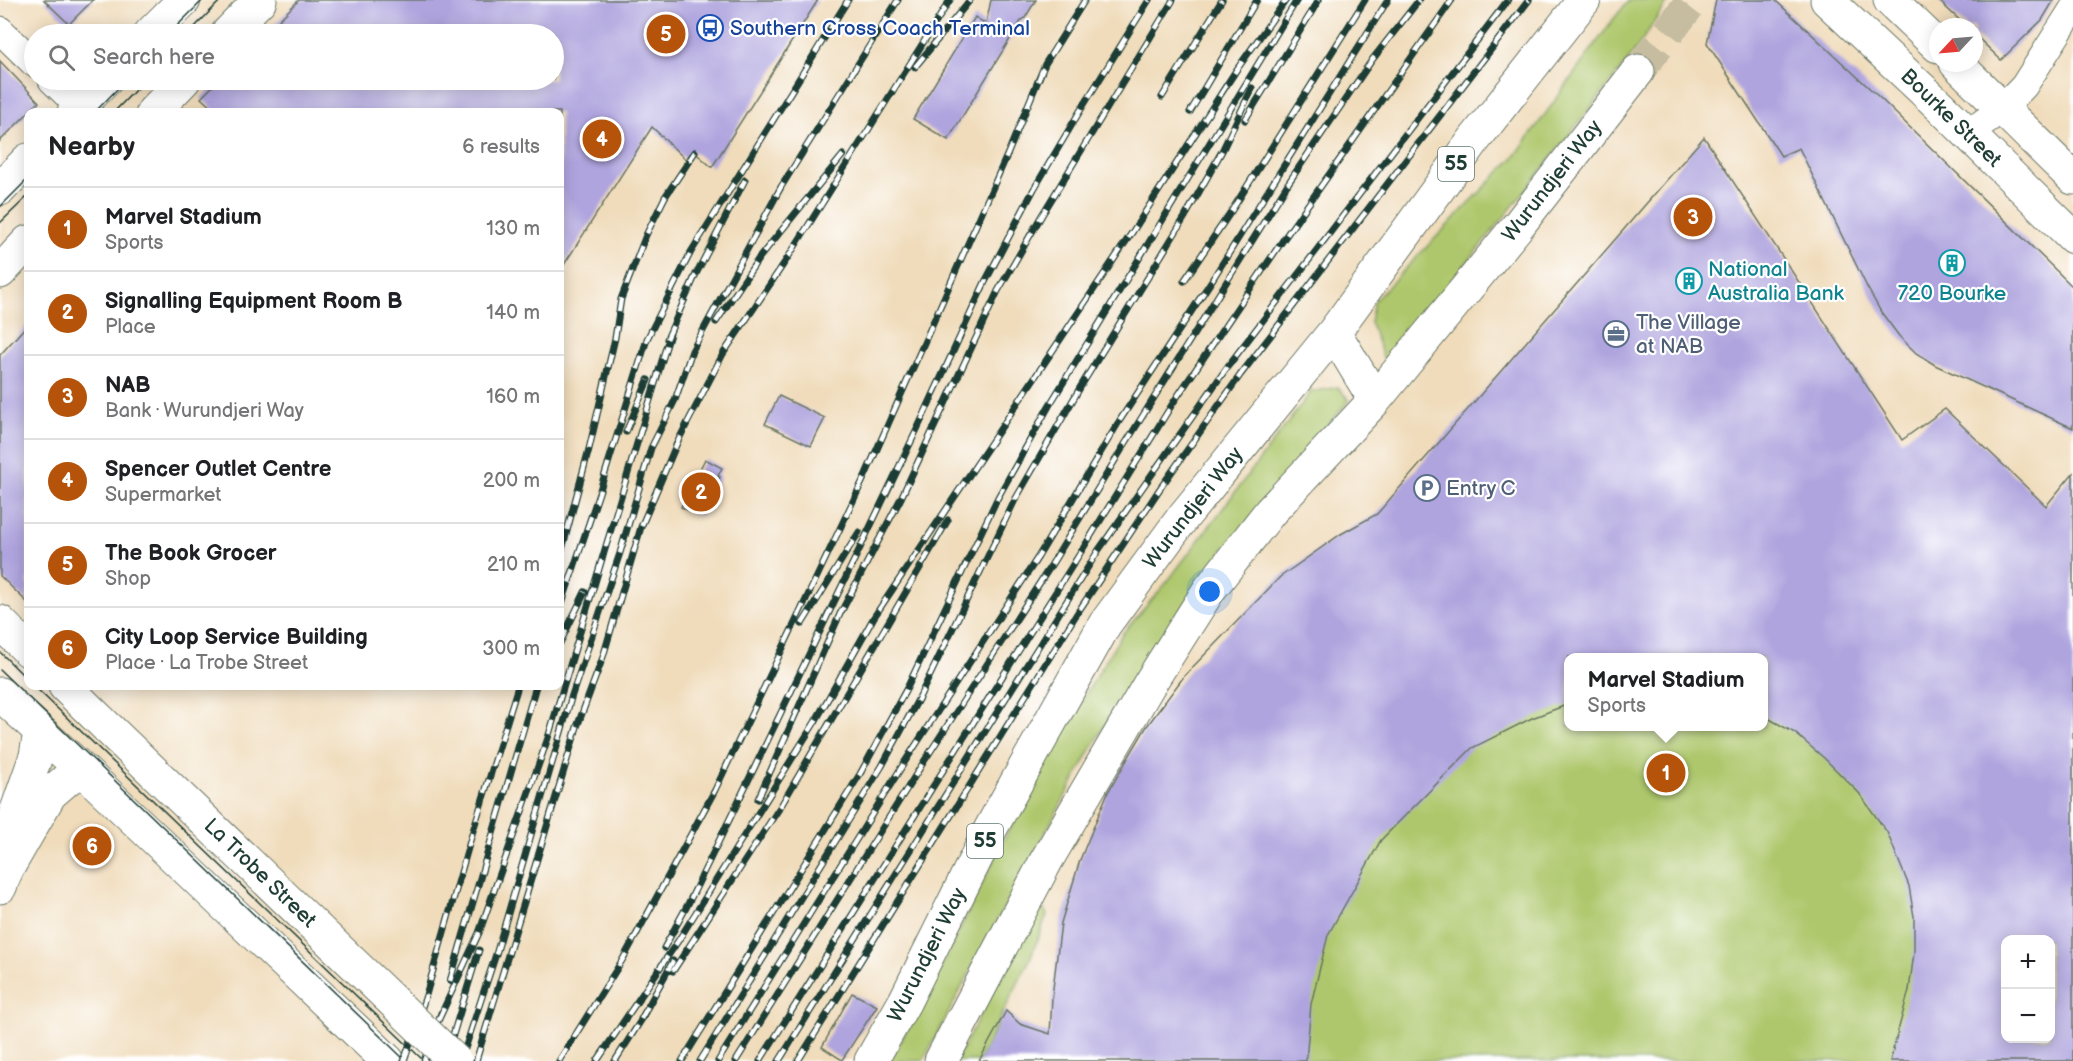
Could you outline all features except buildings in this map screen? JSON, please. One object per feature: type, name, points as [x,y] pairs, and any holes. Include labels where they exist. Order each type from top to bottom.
[{"type":"main road","points":[[160,24],[184,0]]},
{"type":"main road","points":[[237,24],[260,0]]},
{"type":"main road","name":"Wurundjeri Way","points":[[871,1061],[905,1001],[991,828],[1105,624],[1184,516],[1334,332],[1474,140],[1584,0]]},
{"type":"main road","name":"Bourke Street","points":[[1827,0],[2073,237]]},
{"type":"main road","name":"Bourke Street","points":[[1890,0],[1929,37]]},
{"type":"main road","name":"Wurundjeri Way","points":[[941,1061],[1046,861],[1150,683],[1209,590],[1270,512],[1375,400],[1517,227],[1638,71]]},
{"type":"main road","name":"Bourke Street","points":[[1965,72],[2073,178]]},
{"type":"main road","points":[[83,108],[98,90]]},
{"type":"main road","points":[[157,108],[174,90]]},
{"type":"main road","points":[[0,189],[24,164]]},
{"type":"main road","points":[[0,272],[24,246]]},
{"type":"main road","points":[[1334,332],[1375,400]]},
{"type":"main road","points":[[0,622],[24,646]]},
{"type":"main road","name":"La Trobe Street","points":[[68,690],[455,1061]]},
{"type":"main road","points":[[0,694],[388,1061]]},
{"type":"main road","points":[[4,878],[17,810],[36,756],[40,732]]},
{"type":"main road","points":[[4,878],[50,794],[85,772]]},
{"type":"street","points":[[1967,134],[2002,109],[2032,75],[2073,9]]},
{"type":"street","points":[[0,30],[24,53]]},
{"type":"street","points":[[61,90],[77,108]]},
{"type":"green space","points":[[1629,0],[1669,0],[1633,54],[1505,216],[1385,362],[1370,322],[1374,301],[1516,155]]},
{"type":"green space","points":[[1338,387],[1349,400],[1209,568],[1103,728],[1002,911],[923,1061],[889,1061],[927,996],[1033,781],[1122,634],[1167,582],[1311,392]]},
{"type":"green space","points":[[1467,600],[2009,687],[2051,935],[2001,935],[2001,1043],[2055,1043],[2055,956],[2073,1061],[1120,1061]]},
{"type":"green space","points":[[1044,909],[1047,915],[1030,959],[979,1061],[956,1061],[1030,920]]},
{"type":"tunnel","points":[[1638,71],[1693,0]]},
{"type":"tram line","points":[[179,24],[203,0]]},
{"type":"tram line","points":[[198,24],[221,0]]},
{"type":"tram line","points":[[99,108],[116,90]]},
{"type":"tram line","points":[[118,108],[135,90]]},
{"type":"tram line","points":[[0,207],[24,183]]},
{"type":"tram line","points":[[0,223],[24,200]]},
{"type":"tram line","points":[[0,652],[24,676]]},
{"type":"tram line","points":[[0,670],[406,1061]]},
{"type":"tram line","points":[[38,690],[424,1061]]},
{"type":"railway","points":[[564,597],[647,339],[691,252],[848,0]]},
{"type":"railway","points":[[461,1061],[497,951],[572,695],[620,553],[651,448],[675,400],[692,351],[781,187],[898,0]]},
{"type":"railway","points":[[476,1061],[577,727],[603,657],[641,527],[677,443],[723,354],[789,256],[950,0]]},
{"type":"railway","points":[[915,67],[970,0]]},
{"type":"railway","points":[[559,1061],[623,959],[715,790],[866,474],[1045,64],[1085,0]]},
{"type":"railway","points":[[664,948],[737,804],[922,419],[985,282],[1034,189],[1149,0]]},
{"type":"railway","points":[[758,799],[840,614],[901,498],[998,291],[1173,0]]},
{"type":"railway","points":[[1162,97],[1222,0]]},
{"type":"railway","points":[[1190,112],[1257,0]]},
{"type":"railway","points":[[597,1061],[678,941],[815,722],[874,617],[1133,231],[1235,72],[1286,0]]},
{"type":"railway","points":[[682,1061],[860,774],[908,686],[997,499],[1049,406],[1297,0]]},
{"type":"railway","points":[[1245,120],[1319,0]]},
{"type":"railway","points":[[1184,281],[1232,210],[1365,0]]},
{"type":"railway","points":[[718,1061],[906,760],[1038,557],[1120,420],[1212,280],[1388,0]]},
{"type":"railway","points":[[736,1061],[923,763],[1050,567],[1287,185],[1372,60],[1419,0]]},
{"type":"railway","points":[[760,1061],[1173,403],[1283,240],[1452,0]]},
{"type":"railway","points":[[779,1061],[1098,551],[1228,366],[1508,0]]},
{"type":"railway","points":[[798,1061],[1076,615],[1161,487],[1241,374],[1529,0]]},
{"type":"railway","points":[[700,1061],[882,766],[920,696],[1015,500],[1081,386],[1185,217],[1222,151],[1252,88]]},
{"type":"railway","points":[[564,542],[589,449],[615,338],[621,299],[646,235],[665,197],[695,152]]},
{"type":"railway","points":[[716,322],[759,258],[843,155]]},
{"type":"railway","points":[[667,339],[696,274],[745,180]]},
{"type":"railway","points":[[564,685],[670,334]]},
{"type":"railway","points":[[626,432],[648,380]]},
{"type":"railway","points":[[673,971],[782,804],[948,520]]},
{"type":"railway","points":[[802,624],[859,532]]},
{"type":"railway","points":[[564,635],[585,592]]},
{"type":"railway","points":[[404,1061],[426,995],[472,834],[517,690]]},
{"type":"railway","points":[[450,981],[535,690]]},
{"type":"railway","points":[[438,1021],[479,933],[548,738],[562,690]]},
{"type":"railway","points":[[445,1061],[479,950]]},
{"type":"railway","points":[[641,1019],[673,961]]},
{"type":"railway","points":[[424,1061],[441,1013]]},
{"type":"railway","points":[[615,1061],[645,1014]]},
{"type":"place","name":"Southern Cross Coach Terminal","points":[[710,28]]},
{"type":"place","name":"The Book Grocer","points":[[666,34]]},
{"type":"place","name":"Spencer Outlet Centre","points":[[602,139]]},
{"type":"place","name":"NAB","points":[[1693,217]]},
{"type":"place","name":"720 Bourke","points":[[1952,263]]},
{"type":"place","name":"National Australia Bank","points":[[1689,281]]},
{"type":"place","name":"The Village at NAB","points":[[1616,334]]},
{"type":"place","name":"Entry C","points":[[1427,488]]},
{"type":"place","name":"Signalling Equipment Room B","points":[[701,492]]},
{"type":"place","name":"Marvel Stadium","points":[[1666,773]]},
{"type":"place","name":"City Loop Service Building","points":[[92,846]]}]
